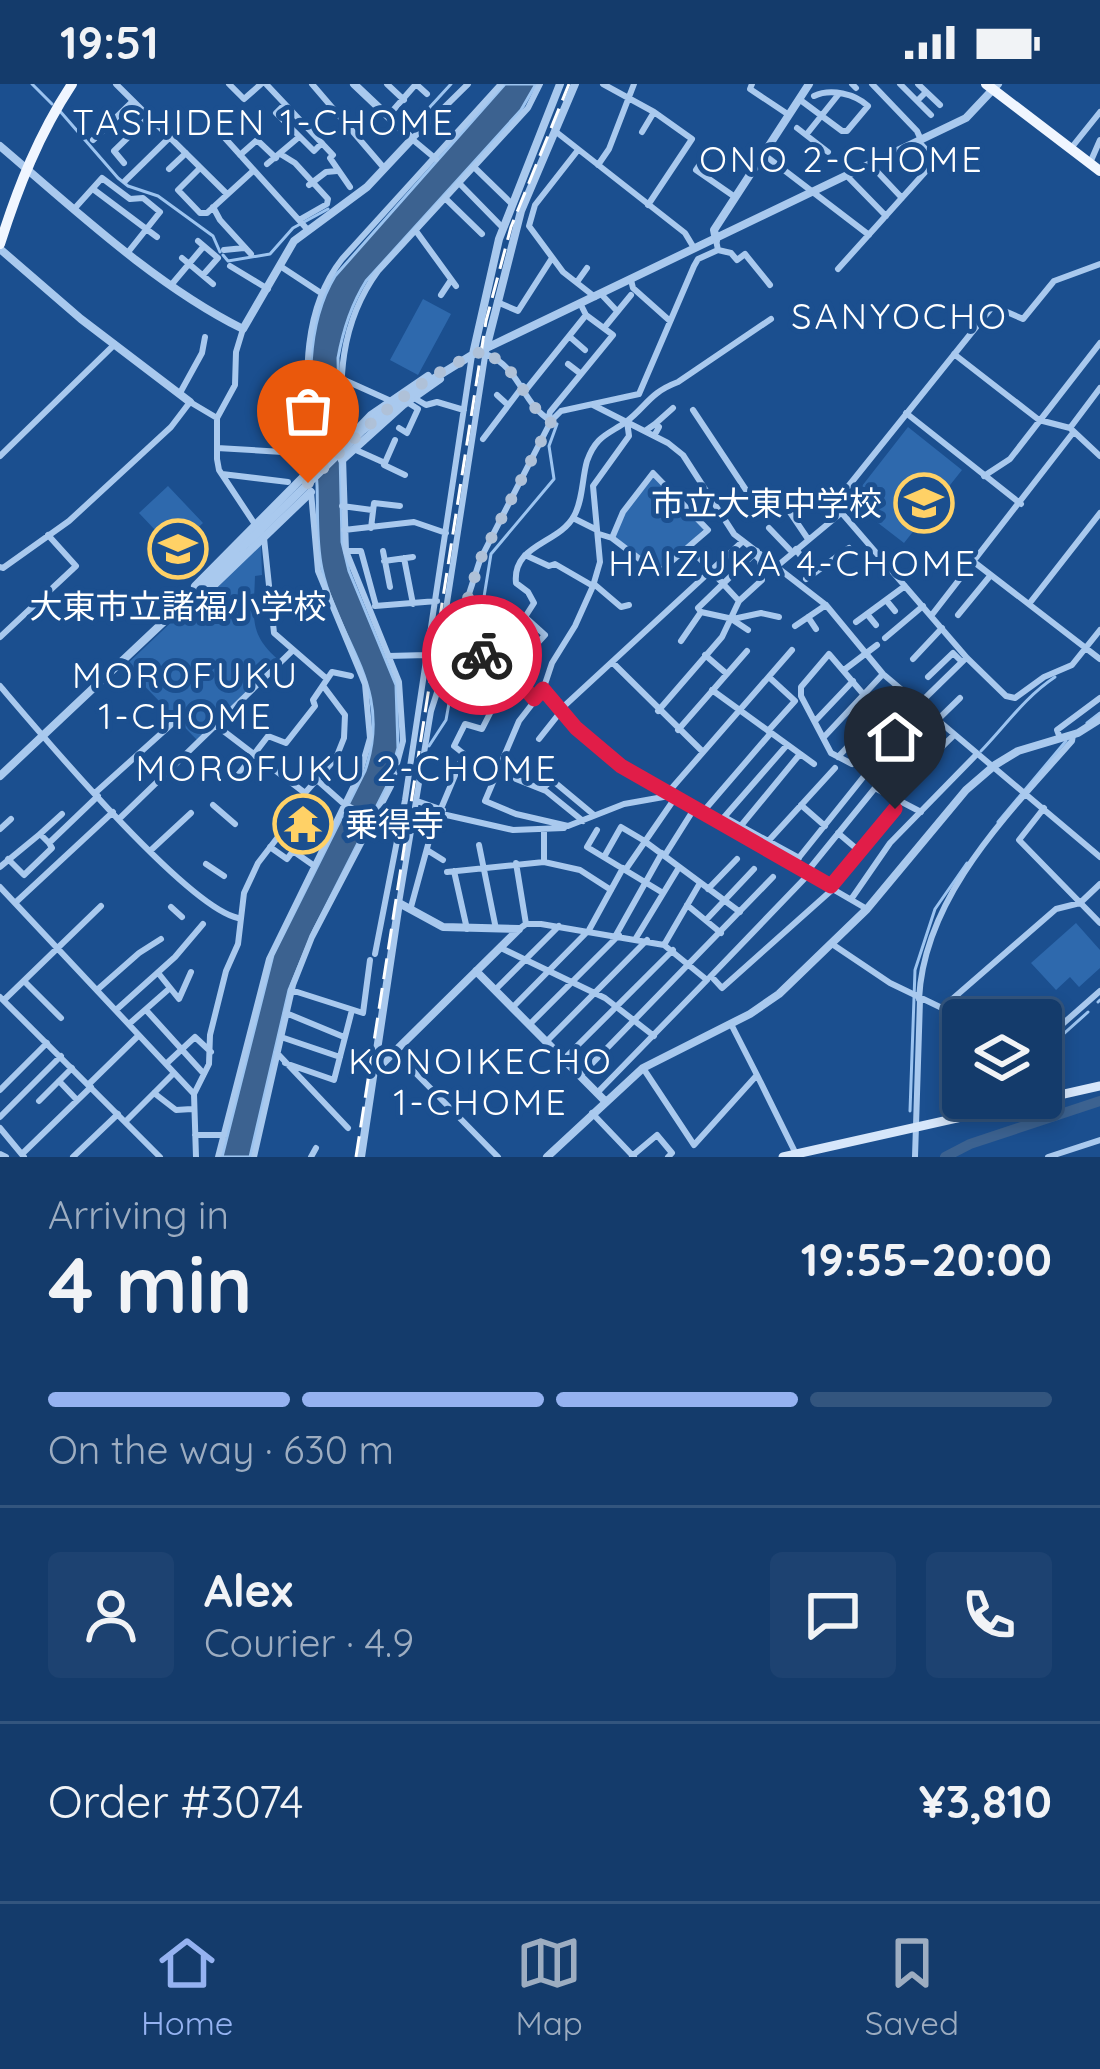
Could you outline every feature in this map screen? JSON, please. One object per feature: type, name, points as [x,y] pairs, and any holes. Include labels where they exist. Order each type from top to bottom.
[{"type":"main road","points":[[0,247],[27,169],[72,84]]},
{"type":"main road","points":[[992,86],[1095,167]]},
{"type":"main road","points":[[1062,1095],[1100,1086]]},
{"type":"main road","points":[[783,1157],[955,1119]]},
{"type":"street","points":[[116,84],[227,194]]},
{"type":"street","points":[[229,84],[244,99],[263,84],[333,155],[330,158],[350,187]]},
{"type":"street","points":[[312,84],[385,168]]},
{"type":"street","points":[[354,84],[436,159]]},
{"type":"street","points":[[387,84],[404,100]]},
{"type":"street","points":[[388,116],[416,84],[427,94]]},
{"type":"street","points":[[302,224],[344,206],[468,84]]},
{"type":"street","points":[[218,1157],[269,958],[366,757],[370,710],[365,684],[318,571],[311,492],[309,341],[322,292],[340,262],[501,84]]},
{"type":"street","points":[[254,1157],[291,990],[312,937],[391,786],[403,736],[402,695],[346,551],[344,341],[355,307],[378,271],[528,108],[540,84]]},
{"type":"street","points":[[291,990],[363,1013],[405,800],[472,355],[511,203],[560,84]]},
{"type":"street","points":[[443,679],[436,674],[497,302],[521,211],[575,84]]},
{"type":"street","points":[[603,84],[630,96],[692,139],[648,205]]},
{"type":"street","points":[[598,165],[634,84]]},
{"type":"street","points":[[752,84],[750,89],[789,115]]},
{"type":"street","points":[[717,245],[714,230],[809,84]]},
{"type":"street","points":[[838,269],[936,160],[917,131],[872,84]]},
{"type":"street","points":[[900,84],[931,115]]},
{"type":"street","points":[[918,84],[940,105]]},
{"type":"street","points":[[411,907],[464,754],[454,746],[465,724],[482,729],[511,672],[544,634],[525,617],[534,603],[516,583],[515,572],[525,554],[573,518],[594,444],[627,421],[641,398],[698,259],[811,193],[966,118],[992,86]]},
{"type":"street","points":[[799,99],[842,131],[868,106],[858,97],[832,90],[814,96]]},
{"type":"street","points":[[917,101],[926,92]]},
{"type":"street","points":[[806,135],[838,94]]},
{"type":"street","points":[[93,140],[134,101]]},
{"type":"street","points":[[285,104],[276,113],[314,152],[322,143]]},
{"type":"street","points":[[528,108],[544,121]]},
{"type":"street","points":[[642,132],[654,112]]},
{"type":"street","points":[[1070,148],[1100,112]]},
{"type":"street","points":[[124,163],[114,151],[150,116]]},
{"type":"street","points":[[214,127],[302,224]]},
{"type":"street","points":[[797,128],[828,152]]},
{"type":"street","points":[[555,131],[685,233],[694,249]]},
{"type":"street","points":[[125,181],[171,137]]},
{"type":"street","points":[[266,164],[299,137]]},
{"type":"street","points":[[196,1157],[194,1094],[211,1052],[210,1035],[239,938],[238,918],[248,882],[305,793],[336,758],[345,727],[345,715],[326,683],[272,628],[264,538],[222,474],[217,448],[218,418],[235,385],[243,328],[302,224],[328,199],[257,140],[240,155]]},
{"type":"street","points":[[1095,167],[1100,140]]},
{"type":"street","points":[[0,146],[210,313],[243,328]]},
{"type":"street","points":[[711,148],[696,170],[735,197]]},
{"type":"street","points":[[578,150],[535,205],[529,226],[552,258],[617,311]]},
{"type":"street","points":[[169,170],[186,153]]},
{"type":"street","points":[[764,154],[869,235]]},
{"type":"street","points":[[870,164],[902,198]]},
{"type":"street","points":[[200,168],[178,193],[200,213],[207,213],[253,171]]},
{"type":"street","points":[[475,168],[511,203]]},
{"type":"street","points":[[311,183],[338,170]]},
{"type":"street","points":[[847,176],[886,216]]},
{"type":"street","points":[[76,208],[102,178],[130,200],[142,198],[160,212],[129,251]]},
{"type":"street","points":[[460,184],[503,228]]},
{"type":"street","points":[[93,188],[157,237]]},
{"type":"street","points":[[446,199],[482,234]]},
{"type":"street","points":[[213,207],[248,251],[224,250]]},
{"type":"street","points":[[416,230],[453,283],[441,295]]},
{"type":"street","points":[[172,284],[201,244],[218,258],[203,275]]},
{"type":"street","points":[[0,776],[363,430],[425,384],[472,355],[583,310],[598,296],[694,249],[717,245],[737,260],[745,254],[770,285]]},
{"type":"street","points":[[0,247],[115,344],[218,418]]},
{"type":"street","points":[[497,302],[518,311],[552,258]]},
{"type":"street","points":[[186,260],[213,284]]},
{"type":"street","points":[[964,660],[834,504],[993,306],[1023,319],[1054,281],[1100,264]]},
{"type":"street","points":[[230,266],[268,289]]},
{"type":"street","points":[[280,266],[322,292]]},
{"type":"street","points":[[578,282],[587,268]]},
{"type":"street","points":[[631,280],[633,288],[670,321]]},
{"type":"street","points":[[604,328],[631,295]]},
{"type":"street","points":[[550,421],[550,412],[613,334],[583,310]]},
{"type":"street","points":[[483,439],[570,337],[583,310]]},
{"type":"street","points":[[361,1157],[431,711],[480,560],[550,421],[561,411],[641,398],[771,319]]},
{"type":"street","points":[[180,393],[202,353],[205,337]]},
{"type":"street","points":[[570,337],[585,350]]},
{"type":"street","points":[[984,476],[1010,458],[1100,343]]},
{"type":"street","points":[[0,456],[115,344]]},
{"type":"street","points":[[486,352],[503,361],[524,388],[530,406],[550,421]]},
{"type":"street","points":[[954,354],[1039,420],[1071,431],[1100,455]]},
{"type":"street","points":[[556,355],[580,374]]},
{"type":"street","points":[[342,460],[455,366]]},
{"type":"street","points":[[345,442],[418,381],[455,366]]},
{"type":"street","points":[[343,379],[391,400]]},
{"type":"street","points":[[931,616],[1021,504],[1100,388]]},
{"type":"street","points":[[496,395],[508,405]]},
{"type":"street","points":[[411,400],[464,410]]},
{"type":"street","points":[[399,428],[407,433],[418,409],[411,400]]},
{"type":"street","points":[[0,567],[69,521],[171,427],[190,402]]},
{"type":"street","points":[[592,405],[683,455],[742,542],[776,567],[783,579],[826,605],[883,674],[1100,857]]},
{"type":"street","points":[[645,431],[673,408]]},
{"type":"street","points":[[693,410],[748,493],[785,506],[822,543]]},
{"type":"street","points":[[906,413],[1021,504]]},
{"type":"street","points":[[500,417],[507,423]]},
{"type":"street","points":[[568,826],[494,806],[485,801],[485,788],[519,721],[543,689],[594,585],[600,562],[593,486],[628,436],[627,421]]},
{"type":"street","points":[[654,436],[655,424]]},
{"type":"street","points":[[385,463],[395,440]]},
{"type":"street","points":[[217,448],[283,452]]},
{"type":"street","points":[[356,450],[404,475]]},
{"type":"street","points":[[176,611],[201,578],[311,469]]},
{"type":"street","points":[[573,518],[612,538],[658,574],[708,530],[653,473],[623,512],[612,538]]},
{"type":"street","points":[[222,474],[288,482]]},
{"type":"street","points":[[176,611],[214,585],[311,492]]},
{"type":"street","points":[[371,528],[374,503],[400,506]]},
{"type":"street","points":[[342,506],[372,510]]},
{"type":"street","points":[[776,567],[841,513]]},
{"type":"street","points":[[1029,604],[1100,513]]},
{"type":"street","points":[[344,530],[414,522],[447,533]]},
{"type":"street","points":[[769,528],[794,550],[810,576],[849,548]]},
{"type":"street","points":[[0,637],[76,566],[48,535]]},
{"type":"street","points":[[539,739],[561,709],[742,542]]},
{"type":"street","points":[[689,547],[739,601]]},
{"type":"street","points":[[346,551],[361,551],[376,606]]},
{"type":"street","points":[[383,551],[390,584],[409,578]]},
{"type":"street","points":[[701,612],[698,608],[755,552]]},
{"type":"street","points":[[658,711],[733,619],[739,601],[762,580],[755,552]]},
{"type":"street","points":[[525,554],[549,566],[555,563],[621,607],[629,605]]},
{"type":"street","points":[[385,561],[408,557],[413,604]]},
{"type":"street","points":[[974,562],[1100,659]]},
{"type":"street","points":[[958,615],[991,576]]},
{"type":"street","points":[[856,622],[905,586]]},
{"type":"street","points":[[886,600],[895,611]]},
{"type":"street","points":[[366,605],[437,602]]},
{"type":"street","points":[[795,626],[826,605]]},
{"type":"street","points":[[889,639],[923,606]]},
{"type":"street","points":[[701,612],[733,619],[761,614],[779,617]]},
{"type":"street","points":[[681,641],[701,612]]},
{"type":"street","points":[[868,614],[876,625]]},
{"type":"street","points":[[808,617],[816,629]]},
{"type":"street","points":[[733,619],[748,630]]},
{"type":"street","points":[[913,659],[942,628]]},
{"type":"street","points":[[940,683],[929,675],[953,653],[1006,696],[1015,698],[1044,677],[1072,665],[1100,630]]},
{"type":"street","points":[[844,670],[877,645]]},
{"type":"street","points":[[453,646],[511,672],[534,699]]},
{"type":"street","points":[[678,730],[747,650]]},
{"type":"street","points":[[512,1008],[589,930],[624,868],[703,752],[792,650]]},
{"type":"street","points":[[15,903],[216,726],[292,651]]},
{"type":"street","points":[[852,764],[837,758],[823,737],[801,696],[801,687],[830,654],[864,694]]},
{"type":"street","points":[[388,656],[428,655]]},
{"type":"street","points":[[705,655],[727,674]]},
{"type":"street","points":[[919,704],[964,660]]},
{"type":"street","points":[[613,663],[703,752]]},
{"type":"street","points":[[235,779],[268,736],[286,742],[315,706],[313,700],[332,672],[351,676]]},
{"type":"street","points":[[823,737],[883,674]]},
{"type":"street","points":[[529,1025],[617,935],[644,881],[664,854],[795,701],[770,678]]},
{"type":"street","points":[[816,720],[853,681]]},
{"type":"street","points":[[0,686],[150,851],[223,915],[238,918]]},
{"type":"street","points":[[543,689],[576,728],[621,766],[796,862],[807,874],[867,909]]},
{"type":"street","points":[[712,690],[814,764]]},
{"type":"street","points":[[837,758],[901,690]]},
{"type":"street","points":[[885,771],[960,698]]},
{"type":"street","points":[[1060,738],[1057,730],[1100,698]]},
{"type":"street","points":[[548,1157],[643,1068],[766,1005],[867,909],[966,790],[995,765],[1018,752],[1073,735],[1100,719]]},
{"type":"street","points":[[49,843],[174,722]]},
{"type":"street","points":[[216,726],[305,793]]},
{"type":"street","points":[[866,728],[898,758]]},
{"type":"street","points":[[796,862],[866,771],[910,778],[954,735]]},
{"type":"street","points":[[915,1157],[920,969],[941,907],[1025,790],[1073,735]]},
{"type":"street","points":[[403,736],[413,738]]},
{"type":"street","points":[[721,820],[787,745]]},
{"type":"street","points":[[738,830],[800,754]]},
{"type":"street","points":[[851,898],[890,843],[976,755]]},
{"type":"street","points":[[516,764],[521,767],[516,779],[542,790],[584,822]]},
{"type":"street","points":[[765,845],[835,768]]},
{"type":"street","points":[[317,780],[345,805],[374,819]]},
{"type":"street","points":[[542,790],[552,780],[595,816]]},
{"type":"street","points":[[391,786],[395,796],[405,800],[500,829],[568,826],[623,804],[672,797]]},
{"type":"street","points":[[597,1093],[807,874],[875,788],[921,812]]},
{"type":"street","points":[[212,804],[235,824]]},
{"type":"street","points":[[801,805],[825,826]]},
{"type":"street","points":[[1044,808],[1018,840],[1100,923]]},
{"type":"street","points":[[384,911],[411,907],[438,926],[559,926],[647,940],[673,950],[722,988],[832,888],[895,809]]},
{"type":"street","points":[[150,851],[190,813]]},
{"type":"street","points":[[0,867],[62,814]]},
{"type":"street","points":[[0,829],[10,818]]},
{"type":"street","points":[[604,856],[621,827],[740,912]]},
{"type":"street","points":[[544,830],[544,862]]},
{"type":"street","points":[[597,830],[587,847],[663,893]]},
{"type":"street","points":[[838,833],[860,851]]},
{"type":"street","points":[[8,859],[24,875],[52,848],[40,834]]},
{"type":"street","points":[[478,845],[496,929]]},
{"type":"street","points":[[270,847],[286,860],[293,851],[313,866]]},
{"type":"street","points":[[427,850],[443,860]]},
{"type":"street","points":[[709,889],[737,859]]},
{"type":"street","points":[[467,929],[450,871],[544,862],[580,870],[611,890]]},
{"type":"street","points":[[516,863],[522,927]]},
{"type":"street","points":[[206,864],[224,876]]},
{"type":"street","points":[[848,866],[865,880]]},
{"type":"street","points":[[636,938],[679,868]]},
{"type":"street","points":[[706,920],[754,868]]},
{"type":"street","points":[[580,1076],[772,878]]},
{"type":"street","points":[[664,945],[700,883]]},
{"type":"street","points":[[952,999],[1056,909],[1080,903],[1100,884]]},
{"type":"street","points":[[0,887],[194,1094]]},
{"type":"street","points":[[687,905],[721,933]]},
{"type":"street","points":[[101,906],[2,999],[160,1157]]},
{"type":"street","points":[[171,907],[182,916]]},
{"type":"street","points":[[116,1010],[203,924]]},
{"type":"street","points":[[495,990],[559,926]]},
{"type":"street","points":[[373,1073],[522,927]]},
{"type":"street","points":[[97,990],[161,939]]},
{"type":"street","points":[[546,1042],[647,940]]},
{"type":"street","points":[[832,944],[917,998],[942,1008]]},
{"type":"street","points":[[501,948],[574,980],[654,1036]]},
{"type":"street","points":[[563,1059],[673,950]]},
{"type":"street","points":[[476,971],[605,1102]]},
{"type":"street","points":[[158,972],[179,999],[191,972]]},
{"type":"street","points":[[24,981],[48,998],[61,1018]]},
{"type":"street","points":[[129,1024],[170,988]]},
{"type":"street","points":[[1062,1024],[1100,991]]},
{"type":"street","points":[[146,1010],[204,1074]]},
{"type":"street","points":[[285,1063],[334,1080],[352,1010]]},
{"type":"street","points":[[286,1013],[345,1037]]},
{"type":"street","points":[[731,1024],[796,1154]]},
{"type":"street","points":[[0,1128],[23,1155],[139,1036]]},
{"type":"street","points":[[166,1064],[195,1037],[211,1052]]},
{"type":"street","points":[[281,1037],[340,1057]]},
{"type":"street","points":[[0,1090],[47,1043]]},
{"type":"street","points":[[394,1052],[499,1157]]},
{"type":"street","points":[[278,1053],[348,1128]]},
{"type":"street","points":[[0,1117],[61,1056]]},
{"type":"street","points":[[39,1101],[72,1067]]},
{"type":"street","points":[[643,1068],[694,1145],[757,1075]]},
{"type":"street","points":[[126,1121],[174,1073]]},
{"type":"street","points":[[58,1082],[77,1100]]},
{"type":"street","points":[[154,1093],[176,1110],[192,1109]]},
{"type":"street","points":[[73,1157],[118,1113]]},
{"type":"street","points":[[592,1113],[633,1156],[657,1135],[671,1154],[668,1157]]},
{"type":"street","points":[[195,1135],[224,1136]]},
{"type":"street","points":[[1048,1157],[1100,1140]]},
{"type":"street","points":[[311,1157],[316,1148]]},
{"type":"shaded area","points":[[505,84],[536,84],[521,110],[366,281],[342,338],[338,358],[342,542],[349,571],[396,685],[398,748],[388,784],[289,990],[250,1157],[222,1157],[273,955],[365,771],[372,741],[369,690],[320,559],[311,406],[316,325],[335,276]]},
{"type":"shaded area","points":[[423,299],[451,314],[418,375],[390,360]]},
{"type":"shaded area","points":[[908,427],[962,470],[904,543],[860,509],[855,495]]},
{"type":"shaded area","points":[[654,475],[704,529],[661,571],[614,538],[625,513]]},
{"type":"shaded area","points":[[168,486],[203,523],[174,550],[139,513]]},
{"type":"shaded area","points":[[258,545],[262,575],[255,576],[255,623],[262,642],[280,661],[197,740],[125,666],[180,614],[217,588]]},
{"type":"shaded area","points":[[1076,923],[1100,950],[1100,968],[1079,987],[1070,977],[1056,990],[1031,963]]},
{"type":"waterway","points":[[32,84],[52,104]]},
{"type":"waterway","points":[[408,131],[451,84]]},
{"type":"waterway","points":[[59,110],[118,178],[158,196],[213,236],[220,252]]},
{"type":"waterway","points":[[223,255],[228,261],[270,254],[293,228],[328,209]]},
{"type":"waterway","points":[[460,644],[483,603],[491,554],[554,479],[549,446],[557,424]]},
{"type":"waterway","points":[[429,746],[446,720],[458,653]]},
{"type":"waterway","points":[[981,751],[1055,677]]},
{"type":"waterway","points":[[1087,723],[1100,713]]},
{"type":"waterway","points":[[998,822],[1066,741]]},
{"type":"waterway","points":[[910,1111],[915,970],[935,909],[967,863]]},
{"type":"waterway","points":[[1062,1035],[1088,1012]]},
{"type":"waterway","points":[[945,1157],[970,1144],[1100,1101]]},
{"type":"railway","points":[[356,1157],[486,321],[511,227],[569,84]]},
{"type":"way so far","points":[[308,483],[363,430],[429,381],[486,350],[503,361],[523,386],[530,406],[551,422],[480,560],[453,646],[482,655]]},
{"type":"place","name":"市立大東中学校","points":[[924,503]]},
{"type":"place","name":"大東市立諸福小学校","points":[[178,549]]},
{"type":"place","name":"乗得寺","points":[[303,824]]},
{"type":"district","name":"TASHIDEN 1-CHOME","points":[[264,122]]},
{"type":"district","name":"ONO 2-CHOME","points":[[842,159]]},
{"type":"district","name":"SANYOCHO","points":[[900,316]]},
{"type":"district","name":"HAIZUKA 4-CHOME","points":[[793,563]]},
{"type":"district","name":"MOROFUKU 1-CHOME","points":[[186,696]]},
{"type":"district","name":"MOROFUKU 2-CHOME","points":[[347,768]]},
{"type":"district","name":"KONOIKECHO 1-CHOME","points":[[481,1082]]},
{"type":"route","points":[[482,655],[511,672],[534,699],[543,689],[576,728],[645,782],[831,886],[895,809]]}]
